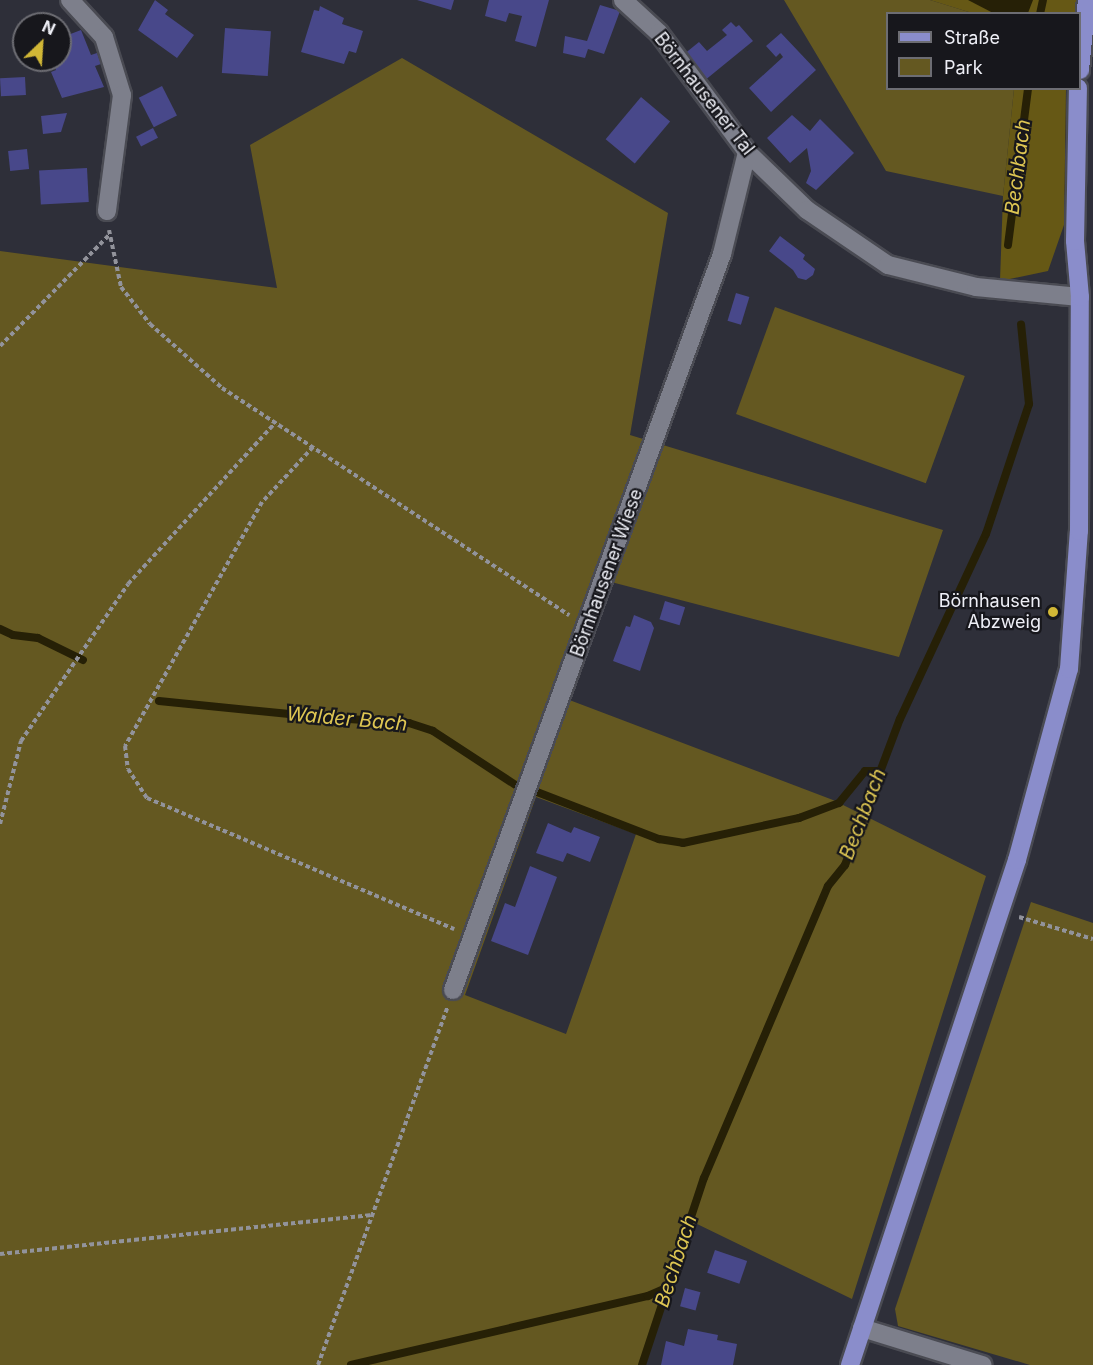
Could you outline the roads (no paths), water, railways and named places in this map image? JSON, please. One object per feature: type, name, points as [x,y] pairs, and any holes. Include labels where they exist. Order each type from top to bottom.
[{"type":"main road","points":[[1081,58],[1086,0]]},
{"type":"main road","points":[[850,1365],[1001,911],[1070,669],[1079,531],[1080,297],[1075,248],[1078,90]]},
{"type":"street","points":[[70,0],[104,37],[122,95],[107,211]]},
{"type":"street","name":"Börnhausener Tal","points":[[623,0],[659,33],[747,152],[807,210],[888,265],[976,287],[1080,297]]},
{"type":"street","name":"Börnhausener Wiese","points":[[453,990],[722,254],[747,152]]},
{"type":"street","points":[[862,1328],[982,1365]]},
{"type":"waterway","name":"Bechbach","points":[[1040,12],[1043,0]]},
{"type":"waterway","name":"Bechbach","points":[[1008,245],[1028,90]]},
{"type":"waterway","name":"Bechbach","points":[[642,1365],[704,1178],[828,886],[845,865],[900,719],[986,534],[1029,404],[1021,324]]},
{"type":"waterway","name":"Walder Bach","points":[[0,629],[13,635],[38,638],[83,660]]},
{"type":"waterway","name":"Walder Bach","points":[[159,701],[289,714],[293,711],[337,722],[349,719],[409,723],[433,731],[517,786]]},
{"type":"waterway","name":"Walder Bach","points":[[537,792],[659,839],[683,843],[799,818],[839,803],[865,771],[880,771]]},
{"type":"waterway","points":[[351,1365],[648,1296],[666,1288]]},
{"type":"place","name":"Börnhausen Abzweig","points":[[1053,612]]}]
